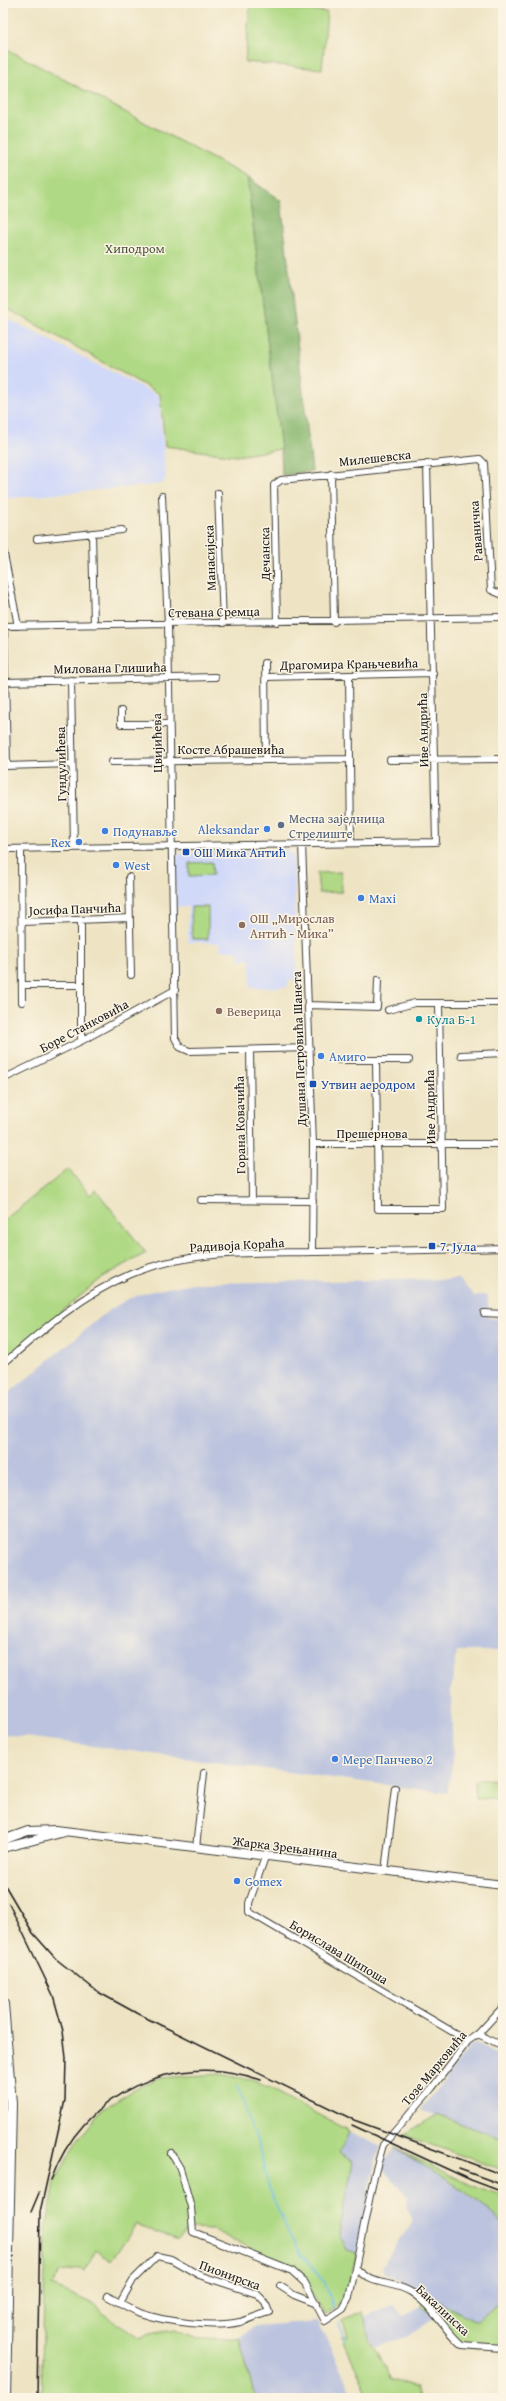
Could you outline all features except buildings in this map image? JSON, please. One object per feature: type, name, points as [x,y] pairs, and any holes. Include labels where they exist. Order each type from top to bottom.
[{"type":"highway","points":[[3,2004],[8,2051],[11,2118],[5,2398]]},
{"type":"street","name":"Милешевска","points":[[274,485],[281,480],[480,459]]},
{"type":"street","name":"Раваничка","points":[[480,459],[484,463],[492,590],[503,595]]},
{"type":"street","name":"Иве Андрића","points":[[351,843],[436,842],[432,618],[427,464]]},
{"type":"street","points":[[331,474],[334,622]]},
{"type":"street","name":"Дечанска","points":[[274,485],[277,622]]},
{"type":"street","name":"Манасијска","points":[[218,492],[223,623]]},
{"type":"street","name":"Цвијићева","points":[[162,496],[168,624],[167,678],[175,1038],[180,1047],[189,1051],[310,1048]]},
{"type":"street","points":[[37,539],[122,530]]},
{"type":"street","points":[[92,533],[94,625]]},
{"type":"street","points":[[3,549],[18,626]]},
{"type":"street","name":"Стевана Сремца","points":[[4,626],[334,622],[503,617]]},
{"type":"street","points":[[4,626],[5,766],[72,764]]},
{"type":"street","points":[[265,663],[266,759]]},
{"type":"street","name":"Драгомира Крањчевића","points":[[266,677],[433,673]]},
{"type":"street","points":[[3,849],[351,843],[349,675]]},
{"type":"street","name":"Милована Глишића","points":[[5,682],[215,677]]},
{"type":"street","name":"Гундулићева","points":[[71,680],[74,848]]},
{"type":"street","points":[[121,711],[121,724],[168,724]]},
{"type":"street","name":"Косте Абрашевића","points":[[112,762],[266,759],[350,760]]},
{"type":"street","points":[[390,760],[503,759]]},
{"type":"street","name":"Душана Петровића Шанета","points":[[302,844],[313,1144],[312,1252]]},
{"type":"street","points":[[21,849],[22,1002]]},
{"type":"street","points":[[129,877],[132,975]]},
{"type":"street","name":"Јосифа Панчића","points":[[22,922],[130,918]]},
{"type":"street","points":[[81,920],[81,1042]]},
{"type":"street","points":[[308,1005],[377,1007],[378,980]]},
{"type":"street","points":[[22,985],[80,985]]},
{"type":"street","name":"Боре Станковића","points":[[3,1079],[81,1042],[175,990]]},
{"type":"street","points":[[388,1010],[415,1004],[503,1003]]},
{"type":"street","name":"Иве Андрића","points":[[377,1144],[378,1209],[443,1209],[439,1004]]},
{"type":"street","name":"Горана Ковачића","points":[[250,1050],[252,1200]]},
{"type":"street","points":[[461,1055],[503,1053]]},
{"type":"street","points":[[339,1060],[409,1060]]},
{"type":"street","points":[[376,1060],[377,1144]]},
{"type":"street","name":"Прешернова","points":[[313,1144],[503,1144]]},
{"type":"street","points":[[201,1200],[313,1201]]},
{"type":"street","name":"Радивоја Кораћа","points":[[3,1364],[87,1298],[118,1280],[154,1266],[214,1255],[503,1248]]},
{"type":"street","points":[[484,1314],[503,1314]]},
{"type":"street","points":[[196,1848],[204,1773]]},
{"type":"street","points":[[385,1872],[395,1788]]},
{"type":"street","name":"Жарка Зрењанина","points":[[3,1840],[28,1831],[40,1830],[64,1832],[385,1872],[503,1885]]},
{"type":"street","name":"Жарка Зрењанина","points":[[3,1848],[64,1832]]},
{"type":"street","name":"Борислава Шипоша","points":[[265,1857],[249,1903],[249,1912],[468,2041]]},
{"type":"street","name":"Тозе Марковића","points":[[356,2268],[374,2176],[383,2145],[432,2088],[468,2041],[478,2034],[503,2007]]},
{"type":"street","points":[[478,2034],[503,2046]]},
{"type":"street","name":"Пионирска","points":[[171,2153],[180,2168],[191,2207],[193,2232],[292,2271],[305,2283],[325,2321],[343,2309],[350,2298],[356,2268]]},
{"type":"street","name":"Пионирска","points":[[107,2296],[120,2303],[141,2313],[167,2319],[212,2324],[241,2322],[269,2312],[265,2302],[257,2294],[198,2275],[170,2259],[157,2256],[133,2280],[120,2303]]},
{"type":"street","name":"Бакалинска","points":[[356,2268],[366,2278],[372,2281],[391,2284],[412,2293],[462,2345],[503,2348]]},
{"type":"street","points":[[280,2286],[294,2295],[317,2304]]},
{"type":"shaded area","points":[[3,316],[159,396],[166,478],[162,484],[3,499]]},
{"type":"shaded area","name":"ОШ „Мирослав Антић - Мика”","points":[[287,849],[293,855],[297,980],[288,980],[288,987],[250,988],[250,959],[239,960],[239,951],[220,950],[220,943],[188,942],[188,907],[176,907],[174,859],[181,853]]},
{"type":"shaded area","points":[[458,1279],[475,1296],[488,1295],[488,1318],[503,1319],[503,1651],[457,1651],[451,1690],[453,1762],[447,1793],[3,1734],[3,1398],[108,1311],[128,1299],[148,1292],[193,1283]]},
{"type":"shaded area","points":[[476,2044],[503,2058],[503,2139],[421,2110],[471,2045]]},
{"type":"shaded area","points":[[349,2131],[381,2147],[375,2162],[357,2253],[347,2250],[339,2234],[353,2162],[339,2153]]},
{"type":"shaded area","points":[[394,2148],[439,2174],[490,2211],[503,2223],[503,2299],[477,2320],[473,2320],[384,2273],[382,2266],[412,2222],[406,2204],[408,2196],[381,2168]]},
{"type":"shaded area","points":[[394,2305],[403,2316],[421,2306],[434,2318],[407,2337],[373,2347],[364,2317]]},
{"type":"shaded area","points":[[318,2321],[354,2398],[255,2398],[239,2338],[255,2326]]},
{"type":"green space","points":[[250,5],[327,12],[322,69],[245,62]]},
{"type":"green space","name":"Хиподром","points":[[3,47],[247,177],[281,449],[236,456],[165,446],[160,394],[3,306]]},
{"type":"green space","points":[[247,177],[281,201],[312,471],[282,475],[281,449]]},
{"type":"green space","points":[[212,862],[213,875],[189,876],[189,863]]},
{"type":"green space","points":[[341,872],[342,892],[319,893],[317,873]]},
{"type":"green space","points":[[191,907],[208,907],[208,939],[192,939]]},
{"type":"green space","points":[[68,1169],[90,1195],[96,1190],[146,1253],[103,1277],[3,1361],[3,1221]]},
{"type":"green space","points":[[503,1779],[503,1798],[475,1799],[475,1780]]},
{"type":"green space","points":[[219,2074],[255,2081],[349,2131],[339,2153],[353,2162],[339,2234],[347,2250],[357,2253],[345,2298],[325,2316],[300,2273],[213,2230],[188,2229],[178,2240],[136,2224],[111,2261],[96,2250],[85,2271],[81,2269],[61,2272],[52,2286],[96,2305],[102,2313],[140,2339],[149,2334],[174,2330],[197,2339],[239,2338],[255,2398],[41,2398],[46,2231],[55,2182],[75,2144],[102,2110],[132,2091],[158,2078]]},
{"type":"green space","points":[[437,2115],[503,2139],[503,2170],[403,2135]]},
{"type":"green space","points":[[394,2148],[473,2186],[503,2197],[503,2223],[464,2191],[437,2173]]},
{"type":"green space","points":[[427,2296],[474,2320],[477,2320],[503,2299],[503,2353],[496,2348],[457,2346],[445,2329],[421,2306]]},
{"type":"green space","points":[[363,2312],[370,2342],[387,2368],[390,2379],[416,2388],[419,2398],[369,2398],[342,2337],[348,2337],[343,2319]]},
{"type":"waterway","points":[[237,2086],[257,2141],[271,2195],[289,2234],[301,2254],[325,2282],[334,2311]]},
{"type":"waterway","points":[[339,2322],[346,2341]]},
{"type":"railway","points":[[3,1882],[33,1933],[56,1959],[98,1992],[138,2014],[354,2120],[503,2175]]},
{"type":"railway","points":[[9,1904],[53,1995],[63,2031],[66,2058],[65,2100],[40,2212],[37,2398]]},
{"type":"railway","points":[[51,2180],[65,2150],[85,2124],[108,2102],[135,2086],[164,2075],[196,2070],[228,2072],[261,2080]]},
{"type":"railway","points":[[352,2125],[471,2180],[503,2192]]},
{"type":"railway","points":[[459,2169],[503,2185]]},
{"type":"railway","points":[[31,2212],[39,2193]]},
{"type":"place","name":"Месна заједница Стрелиште","points":[[281,825]]},
{"type":"place","name":"Aleksandar","points":[[267,829]]},
{"type":"place","name":"Подунавље","points":[[105,831]]},
{"type":"place","name":"Rex","points":[[79,842]]},
{"type":"place","name":"ОШ Мика Антић","points":[[186,852]]},
{"type":"place","name":"West","points":[[116,865]]},
{"type":"place","name":"Maxi","points":[[361,898]]},
{"type":"place","name":"ОШ „Мирослав Антић - Мика”","points":[[242,925]]},
{"type":"place","name":"Веверица","points":[[219,1011]]},
{"type":"place","name":"Кула Б-1","points":[[419,1019]]},
{"type":"place","name":"Амиго","points":[[321,1056]]},
{"type":"place","name":"Утвин аеродром","points":[[313,1084]]},
{"type":"place","name":"7. Јула","points":[[432,1246]]},
{"type":"place","name":"Мере Панчево 2","points":[[335,1759]]},
{"type":"place","name":"Gomex","points":[[237,1881]]}]
